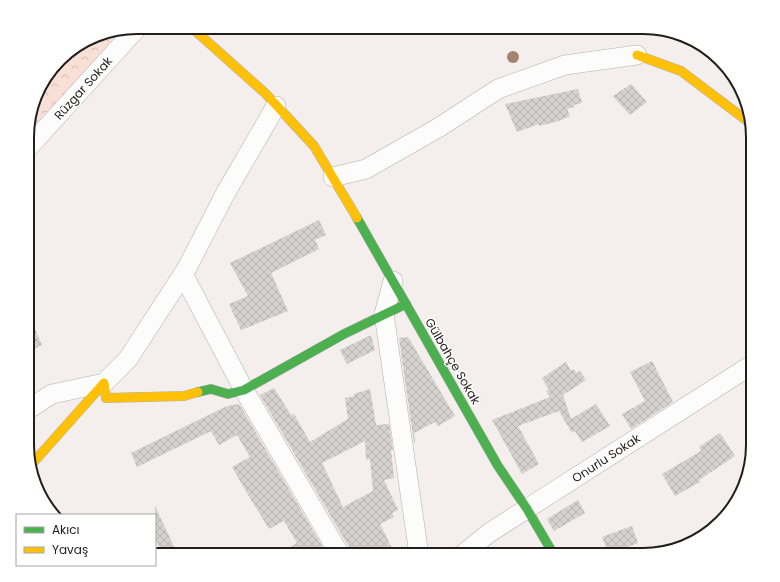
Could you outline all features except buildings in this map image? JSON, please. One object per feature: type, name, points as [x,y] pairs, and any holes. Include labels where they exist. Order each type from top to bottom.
[{"type":"street","name":"Rüzgar Sokak","points":[[34,141],[131,34]]},
{"type":"street","name":"Gülbahçe Sokak","points":[[198,34],[265,94],[314,146],[498,466],[527,509],[550,548]]},
{"type":"street","points":[[333,177],[366,169],[438,128],[498,89],[565,65],[637,55],[681,71],[744,119]]},
{"type":"street","points":[[35,461],[104,382],[128,360],[183,274],[225,194],[276,106]]},
{"type":"street","points":[[183,274],[244,390],[336,548]]},
{"type":"street","points":[[393,281],[384,314],[418,548]]},
{"type":"street","points":[[104,382],[106,398],[184,396],[211,389],[228,394],[244,390],[339,336],[406,304]]},
{"type":"street","name":"Onurlu Sokak","points":[[471,548],[489,533],[746,368]]},
{"type":"street","points":[[34,406],[52,394],[104,382]]},
{"type":"green space","points":[[132,34],[34,154],[35,123],[39,104],[51,80],[60,69],[74,55],[97,42],[104,39]]},
{"type":"traffic: fast","points":[[357,218],[498,466],[527,509],[550,548]]},
{"type":"traffic: fast","points":[[198,392],[211,389],[228,394],[244,390],[344,334],[406,304]]},
{"type":"traffic: slow","points":[[199,34],[265,93],[314,146],[357,218]]},
{"type":"traffic: slow","points":[[637,55],[681,71],[744,119]]},
{"type":"traffic: slow","points":[[35,460],[104,383],[106,398],[184,396],[198,392]]}]
